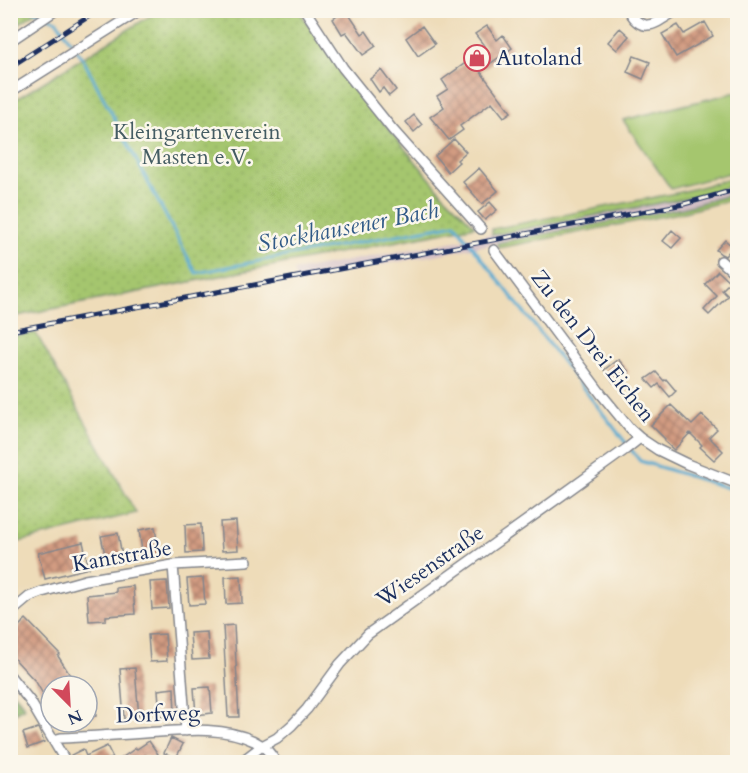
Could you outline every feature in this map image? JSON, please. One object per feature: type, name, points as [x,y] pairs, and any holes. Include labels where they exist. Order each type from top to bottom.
[{"type":"street","points":[[10,41],[56,10]]},
{"type":"street","points":[[10,92],[140,10]]},
{"type":"street","points":[[305,10],[343,68],[392,129],[481,229]]},
{"type":"street","points":[[628,10],[634,21],[644,26],[655,24],[677,10]]},
{"type":"street","name":"Zu den Drei Eichen","points":[[494,250],[630,429],[633,443],[658,450],[738,484]]},
{"type":"street","points":[[721,261],[738,276]]},
{"type":"street","name":"Wiesenstraße","points":[[241,762],[292,725],[307,709],[340,664],[368,634],[633,443]]},
{"type":"street","name":"Kantstraße","points":[[10,614],[29,597],[85,580],[173,566],[247,561]]},
{"type":"street","points":[[173,566],[186,731]]},
{"type":"street","points":[[10,676],[30,701],[66,762]]},
{"type":"street","name":"Dorfweg","points":[[53,740],[186,731],[237,735],[253,740],[262,746]]},
{"type":"street","points":[[262,746],[269,751],[276,762]]},
{"type":"shaded area","points":[[737,185],[737,193],[683,208],[296,281],[294,271],[681,199]]},
{"type":"green space","points":[[11,10],[37,10],[37,11],[11,29]]},
{"type":"green space","name":"Kleingartenverein Masten e.V.","points":[[158,11],[299,11],[341,72],[442,193],[475,226],[11,317],[10,103]]},
{"type":"green space","points":[[737,92],[737,171],[671,189],[623,120]]},
{"type":"green space","points":[[737,177],[737,185],[681,199],[492,235],[492,229],[681,192]]},
{"type":"green space","points":[[737,193],[737,198],[684,212],[499,248],[497,243],[683,208]]},
{"type":"green space","points":[[36,333],[136,513],[19,542],[10,531],[11,337]]},
{"type":"green space","points":[[10,688],[25,707],[11,715],[10,715]]},
{"type":"building","points":[[346,10],[362,34],[366,31],[376,46],[363,55],[346,32],[342,34],[333,19]]},
{"type":"building","points":[[705,22],[713,36],[676,57],[662,34],[678,25],[684,34]]},
{"type":"building","points":[[422,26],[435,44],[418,56],[406,38]]},
{"type":"building","points":[[487,26],[497,40],[503,35],[512,48],[480,71],[511,112],[504,117],[492,102],[460,126],[463,130],[449,140],[430,117],[444,107],[437,96],[448,89],[442,80],[486,48],[475,34]]},
{"type":"building","points":[[620,28],[629,36],[617,50],[608,42]]},
{"type":"building","points":[[634,56],[650,62],[643,79],[627,72]]},
{"type":"building","points":[[381,70],[396,90],[389,96],[383,88],[379,92],[370,79]]},
{"type":"building","points":[[414,115],[422,125],[414,132],[406,122]]},
{"type":"building","points":[[454,139],[466,152],[448,172],[435,156]]},
{"type":"building","points":[[479,168],[498,191],[482,204],[463,182]]},
{"type":"building","points":[[490,202],[497,210],[485,220],[478,212]]},
{"type":"building","points":[[672,230],[681,238],[672,248],[663,241]]},
{"type":"building","points":[[725,240],[733,247],[725,256],[716,250]]},
{"type":"building","points":[[718,271],[730,282],[722,290],[728,296],[709,315],[704,310],[717,296],[705,284]]},
{"type":"building","points":[[618,359],[629,372],[614,383],[604,370]]},
{"type":"building","points":[[656,372],[664,381],[666,379],[676,391],[670,397],[659,384],[654,388],[646,379]]},
{"type":"building","points":[[671,405],[692,425],[702,415],[717,429],[709,437],[723,451],[714,460],[700,447],[702,445],[690,433],[674,450],[651,425]]},
{"type":"building","points":[[236,521],[238,550],[222,551],[220,522]]},
{"type":"building","points":[[201,524],[202,552],[186,553],[185,525]]},
{"type":"building","points":[[155,527],[159,555],[143,558],[139,530]]},
{"type":"building","points":[[118,533],[123,562],[107,564],[101,536]]},
{"type":"building","points":[[83,542],[89,568],[45,579],[38,553]]},
{"type":"building","points":[[241,576],[242,603],[226,604],[225,577]]},
{"type":"building","points":[[203,578],[205,604],[189,605],[187,579]]},
{"type":"building","points":[[167,581],[169,608],[152,609],[150,582]]},
{"type":"building","points":[[133,586],[135,614],[106,616],[106,620],[89,621],[87,595],[116,592],[116,588]]},
{"type":"building","points":[[26,619],[60,654],[58,656],[69,674],[39,674],[39,687],[10,654],[10,625],[15,630]]},
{"type":"building","points":[[234,625],[239,717],[228,717],[223,626]]},
{"type":"building","points":[[207,632],[209,659],[192,660],[190,633]]},
{"type":"building","points":[[165,634],[167,661],[150,662],[148,635]]},
{"type":"building","points":[[135,668],[139,718],[124,719],[120,669]]},
{"type":"building","points":[[210,687],[212,713],[196,715],[194,688]]},
{"type":"building","points":[[174,688],[175,716],[160,717],[158,690]]},
{"type":"building","points":[[38,728],[44,742],[28,748],[23,733]]},
{"type":"building","points":[[171,738],[183,744],[176,758],[164,753]]},
{"type":"building","points":[[149,741],[158,754],[149,760],[145,755],[135,762],[116,762],[136,748]]},
{"type":"building","points":[[107,746],[113,758],[102,762],[74,762],[71,755],[83,749],[86,756]]},
{"type":"waterway","name":"Stockhausener Bach","points":[[33,10],[57,21],[84,61],[196,273],[455,224],[640,461],[738,491]]},
{"type":"railway","points":[[10,67],[99,10]]},
{"type":"railway","points":[[10,331],[684,204],[738,189]]},
{"type":"place","name":"Autoland","points":[[477,58]]}]
